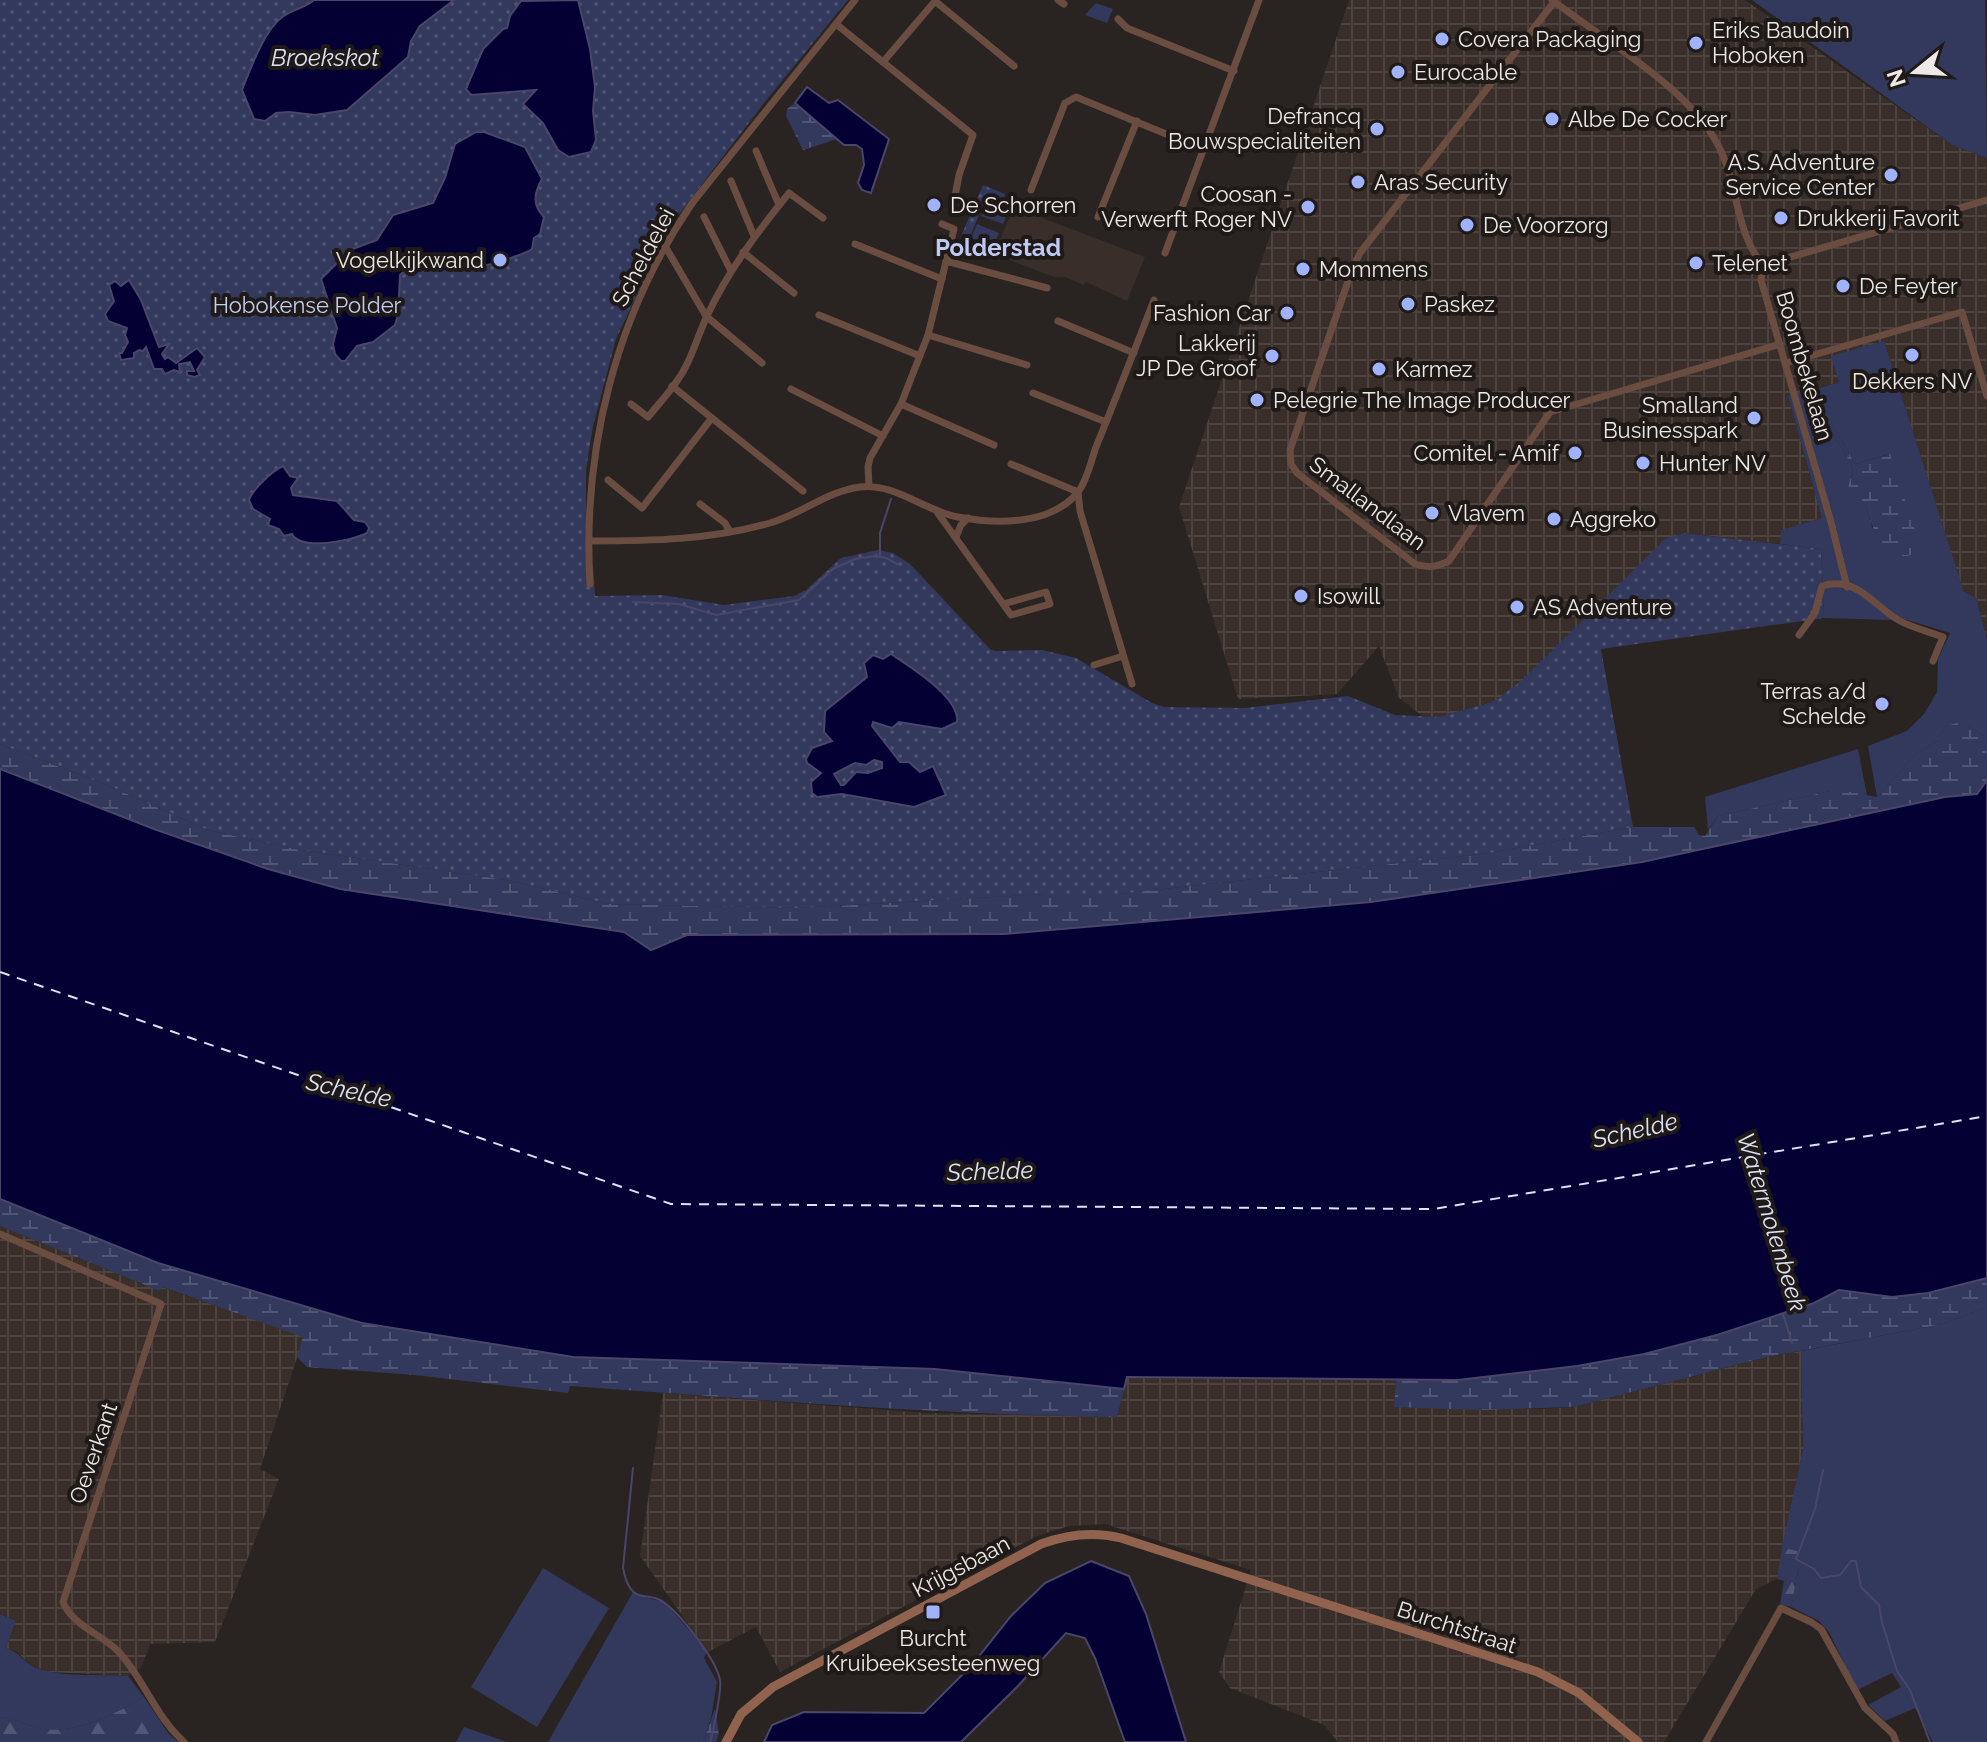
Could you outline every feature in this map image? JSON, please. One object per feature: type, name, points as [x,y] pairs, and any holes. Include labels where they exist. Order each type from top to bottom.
[{"type":"main road","name":"Krijgsbaan","points":[[726,1742],[741,1714],[773,1687],[1056,1539],[1085,1533],[1103,1534],[1249,1579]]},
{"type":"main road","name":"Burchtstraat","points":[[1249,1579],[1538,1672],[1579,1693],[1638,1742]]},
{"type":"street","name":"Scheldelei","points":[[590,584],[593,459],[610,381],[633,311],[665,246],[706,184],[855,0]]},
{"type":"street","points":[[883,62],[935,0],[1014,66]]},
{"type":"street","points":[[1165,253],[1259,0]]},
{"type":"street","name":"Boombekelaan","points":[[1553,1],[1668,86],[1699,114],[1722,152],[1751,252],[1763,265],[1761,280],[1847,587]]},
{"type":"street","name":"Smallandlaan","points":[[1553,1],[1360,253],[1290,450],[1291,464],[1297,473],[1415,564],[1429,568],[1440,566],[1449,561],[1550,412],[1780,344]]},
{"type":"street","points":[[1118,19],[1127,28],[1234,71]]},
{"type":"street","points":[[836,24],[973,135],[955,196]]},
{"type":"street","points":[[1031,190],[1065,103],[1076,97],[1205,150]]},
{"type":"street","points":[[1098,217],[1137,121]]},
{"type":"street","points":[[756,151],[779,205]]},
{"type":"street","points":[[731,181],[754,236]]},
{"type":"street","points":[[631,404],[648,417],[672,386],[687,365],[706,316],[731,271],[754,236],[789,193],[823,218]]},
{"type":"street","points":[[1763,265],[1987,200]]},
{"type":"street","points":[[704,217],[731,271]]},
{"type":"street","points":[[869,486],[869,462],[901,404],[928,335],[954,229],[942,224]]},
{"type":"street","points":[[855,244],[942,279]]},
{"type":"street","points":[[665,246],[706,316],[762,363]]},
{"type":"street","points":[[743,252],[794,293]]},
{"type":"street","points":[[946,261],[1047,288]]},
{"type":"street","points":[[1132,684],[1080,511],[1078,492],[1154,300]]},
{"type":"street","points":[[1786,363],[1962,312],[1987,396]]},
{"type":"street","points":[[819,315],[920,356]]},
{"type":"street","points":[[1058,321],[1134,353]]},
{"type":"street","points":[[928,335],[1027,365]]},
{"type":"street","points":[[672,386],[803,491]]},
{"type":"street","points":[[791,389],[883,436]]},
{"type":"street","points":[[1033,393],[1106,422]]},
{"type":"street","points":[[901,404],[994,445]]},
{"type":"street","points":[[608,480],[642,508],[711,419]]},
{"type":"street","points":[[1011,464],[1078,492]]},
{"type":"street","points":[[589,541],[669,540],[730,532],[785,517],[844,490],[869,486],[896,492],[937,512],[1003,521],[1035,517],[1059,507],[1078,492]]},
{"type":"street","points":[[700,504],[725,523],[730,532]]},
{"type":"street","points":[[937,512],[956,537],[1003,604],[1011,615],[1050,604],[1046,592],[1003,604]]},
{"type":"street","points":[[956,537],[968,518]]},
{"type":"street","points":[[1799,635],[1815,613],[1822,586],[1847,587],[1866,592],[1899,620],[1943,637],[1933,661]]},
{"type":"street","points":[[1094,665],[1123,656]]},
{"type":"street","name":"Oeverkant","points":[[0,1234],[161,1304],[63,1602],[67,1613],[119,1652],[170,1730],[184,1742]]},
{"type":"street","points":[[1706,1742],[1781,1608],[1821,1629],[1865,1708],[1883,1723],[1896,1742]]},
{"type":"shaded area","points":[[1349,0],[1745,0],[1952,145],[1987,158],[1987,639],[1976,598],[1964,593],[1884,341],[1839,382],[1788,396],[1822,518],[1782,530],[1780,544],[1686,533],[1518,684],[1495,701],[1425,718],[1399,698],[1379,646],[1337,694],[1238,699],[1179,507]]},
{"type":"shaded area","name":"Polderstad","points":[[1015,204],[1025,207],[1024,211],[1145,257],[1127,301],[1086,282],[1084,285],[1065,277],[1054,277],[994,254]]},
{"type":"shaded area","points":[[0,1226],[160,1291],[162,1287],[304,1337],[260,1469],[279,1479],[215,1642],[150,1644],[141,1668],[128,1676],[49,1672],[30,1665],[16,1651],[6,1648],[16,1621],[0,1614]]},
{"type":"shaded area","points":[[1801,1351],[1803,1449],[1777,1579],[1756,1589],[1664,1742],[1338,1742],[1324,1725],[1230,1688],[1219,1672],[1251,1570],[1105,1524],[1069,1526],[1037,1536],[780,1672],[756,1627],[708,1652],[640,1556],[663,1393],[926,1413],[1117,1417],[1126,1377],[1396,1379],[1394,1407],[1541,1409],[1574,1407]]},
{"type":"green space","name":"Hobokense Polder","points":[[0,0],[848,0],[677,217],[616,339],[593,426],[586,470],[586,564],[593,565],[595,596],[662,595],[724,605],[794,596],[806,590],[841,558],[878,550],[893,553],[910,564],[990,649],[1042,650],[1076,658],[1164,707],[1245,708],[1348,696],[1395,715],[1439,717],[1495,701],[1522,680],[1665,539],[1685,533],[1821,549],[1824,618],[1601,649],[1633,827],[1489,853],[1118,894],[1046,894],[799,908],[610,904],[507,880],[295,849],[208,830],[112,787],[0,744]]},
{"type":"green space","points":[[1752,0],[1985,0],[1987,158],[1952,145]]},
{"type":"green space","points":[[1096,3],[1113,9],[1107,23],[1085,15]]},
{"type":"green space","points":[[795,103],[837,139],[803,150],[786,116],[787,109]]},
{"type":"green space","points":[[983,185],[1005,194],[1004,199],[1009,202],[1007,208],[985,200],[970,237],[962,234]]},
{"type":"green space","points":[[986,202],[1008,211],[1003,224],[981,216]]},
{"type":"green space","points":[[977,224],[999,233],[993,246],[971,238]]},
{"type":"green space","points":[[1884,341],[1964,592],[1976,598],[1987,639],[1987,738],[1968,725],[1947,726],[1933,744],[1917,753],[1877,797],[1868,746],[1907,731],[1924,714],[1937,692],[1938,659],[1950,633],[1901,618],[1824,618],[1821,549],[1780,544],[1781,530],[1822,518],[1788,396],[1808,390],[1851,464],[1853,472],[1848,485],[1865,504],[1872,527],[1887,549],[1902,556],[1889,454],[1855,464],[1812,390],[1839,382],[1831,356]]},
{"type":"green space","points":[[1808,390],[1812,390],[1855,464],[1890,454],[1922,552],[1902,556],[1894,554],[1882,544],[1865,504],[1852,496],[1848,485],[1853,472],[1851,464]]},
{"type":"green space","points":[[1962,721],[1987,738],[1987,780],[1977,794],[1945,797],[1642,862],[1371,902],[1005,934],[687,935],[651,950],[624,932],[340,889],[268,869],[0,769],[0,744],[112,787],[208,830],[295,849],[507,880],[610,904],[799,908],[1046,894],[1118,894],[1489,853],[1633,827],[1694,827],[1699,835],[1705,836],[1718,816],[1830,791],[1877,797],[1917,753],[1933,744],[1947,726]]},
{"type":"green space","points":[[1858,749],[1867,796],[1830,791],[1718,816],[1708,830],[1705,797]]},
{"type":"green space","points":[[0,1199],[158,1263],[362,1323],[573,1357],[935,1369],[1124,1389],[1117,1417],[1048,1416],[843,1406],[570,1386],[568,1393],[415,1375],[307,1367],[297,1357],[303,1337],[163,1287],[160,1291],[0,1226]]},
{"type":"green space","points":[[1987,1278],[1987,1307],[1943,1324],[1767,1357],[1574,1407],[1479,1410],[1394,1407],[1396,1379],[1458,1380],[1577,1366],[1644,1354],[1717,1335],[1814,1303],[1839,1290],[1892,1297],[1928,1293]]},
{"type":"green space","points":[[1987,1307],[1987,1742],[1933,1742],[1915,1708],[1885,1721],[1868,1705],[1901,1687],[1892,1673],[1857,1690],[1829,1632],[1819,1621],[1791,1607],[1799,1567],[1797,1551],[1782,1547],[1803,1449],[1801,1351],[1943,1324]]},
{"type":"green space","points":[[1782,1547],[1797,1551],[1799,1566],[1791,1607],[1780,1604],[1784,1581],[1777,1579]]},
{"type":"green space","points":[[543,1568],[609,1608],[537,1727],[471,1687]]},
{"type":"green space","points":[[633,1592],[665,1602],[707,1651],[704,1658],[717,1682],[703,1742],[548,1742]]},
{"type":"green space","points":[[0,1614],[16,1621],[6,1648],[32,1666],[66,1674],[128,1676],[144,1697],[82,1726],[56,1730],[0,1717]]},
{"type":"green space","points":[[144,1697],[168,1733],[178,1742],[0,1742],[0,1717],[56,1730],[82,1726]]},
{"type":"green space","points":[[715,1709],[719,1733],[716,1742],[703,1742]]},
{"type":"green space","points":[[464,1727],[507,1742],[456,1742]]},
{"type":"water","name":"Broekskot","points":[[314,0],[454,0],[420,26],[411,41],[408,57],[347,110],[315,115],[276,113],[265,121],[254,119],[242,90],[258,51],[281,18]]},
{"type":"water","points":[[578,0],[595,87],[593,111],[596,140],[591,152],[569,157],[558,150],[543,123],[523,104],[536,90],[471,95],[466,89],[483,49],[507,28],[510,16],[521,1]]},
{"type":"water","points":[[807,87],[829,103],[838,100],[889,139],[871,193],[862,190],[858,183],[864,165],[862,149],[856,145],[844,145],[795,103]]},
{"type":"water","points":[[476,132],[525,147],[542,179],[536,199],[544,217],[532,249],[488,265],[440,260],[409,268],[400,275],[395,325],[373,342],[357,346],[345,361],[341,361],[335,354],[333,344],[337,328],[321,279],[350,250],[377,240],[393,215],[433,203],[445,178],[455,144]]},
{"type":"water","points":[[129,280],[141,300],[159,347],[169,344],[162,354],[165,359],[168,357],[176,363],[197,348],[205,357],[197,370],[200,375],[187,375],[187,371],[194,371],[190,362],[179,364],[180,372],[174,370],[165,374],[162,369],[154,369],[146,347],[134,353],[134,358],[121,360],[119,353],[128,342],[125,335],[127,328],[108,321],[105,314],[114,301],[109,285],[115,281],[121,286]]},
{"type":"water","points":[[283,466],[290,476],[298,478],[291,488],[293,495],[337,501],[354,520],[365,522],[369,528],[367,533],[350,539],[315,543],[297,539],[292,534],[284,536],[279,529],[268,525],[270,519],[253,509],[249,500],[263,481]]},
{"type":"water","points":[[891,654],[921,675],[942,693],[956,712],[957,722],[942,729],[899,722],[892,728],[873,722],[872,726],[900,762],[909,762],[920,772],[933,766],[946,795],[914,807],[842,794],[817,797],[812,793],[811,782],[821,773],[806,759],[812,748],[832,741],[824,732],[825,711],[867,677],[864,663],[873,655],[883,659]],"holes":[[[874,760],[882,762],[882,768],[868,773],[856,772],[844,785],[834,774],[855,763],[866,765]]]},
{"type":"water","name":"Schelde","points":[[0,769],[268,869],[340,889],[624,932],[651,950],[687,935],[1005,934],[1371,902],[1642,862],[1945,797],[1977,794],[1987,780],[1987,1278],[1928,1293],[1892,1297],[1839,1290],[1814,1303],[1717,1335],[1644,1354],[1577,1366],[1458,1380],[1127,1377],[1124,1389],[935,1369],[573,1357],[362,1323],[158,1263],[0,1199]]},
{"type":"water","points":[[1091,1561],[1129,1576],[1146,1614],[1186,1742],[1125,1742],[1085,1638],[1066,1633],[961,1742],[764,1742],[772,1725],[804,1712],[924,1713],[972,1665],[1011,1616],[1045,1583]]},
{"type":"waterway","points":[[880,556],[880,533],[891,499]]},
{"type":"waterway","points":[[633,602],[679,604],[716,615],[799,600],[833,569],[855,559],[875,556],[899,565]]},
{"type":"waterway","name":"Watermolenbeek","points":[[1783,1314],[1792,1343]]},
{"type":"waterway","points":[[633,1468],[623,1568],[626,1581],[635,1593],[659,1600],[673,1610],[713,1662],[720,1685],[710,1742]]},
{"type":"waterway","name":"Watermolenbeek","points":[[1823,1470],[1815,1509],[1796,1559],[1814,1569],[1821,1578],[1840,1575],[1851,1561],[1856,1561],[1861,1587],[1879,1605],[1897,1671],[1910,1690],[1930,1742]]},
{"type":"ferry route","points":[[0,972],[671,1204],[1434,1209],[1987,1116]]},
{"type":"place","name":"Covera Packaging","points":[[1442,39]]},
{"type":"place","name":"Eriks Baudoin Hoboken","points":[[1696,43]]},
{"type":"place","name":"Eurocable","points":[[1398,72]]},
{"type":"place","name":"Albe De Cocker","points":[[1552,119]]},
{"type":"place","name":"Defrancq Bouwspecialiteiten","points":[[1377,129]]},
{"type":"place","name":"A.S. Adventure Service Center","points":[[1891,175]]},
{"type":"place","name":"Aras Security","points":[[1358,182]]},
{"type":"place","name":"De Schorren","points":[[934,205]]},
{"type":"place","name":"Coosan - Verwerft Roger NV","points":[[1308,207]]},
{"type":"place","name":"Drukkerij Favorit","points":[[1781,218]]},
{"type":"place","name":"De Voorzorg","points":[[1467,225]]},
{"type":"place","name":"Vogelkijkwand","points":[[500,260]]},
{"type":"place","name":"Telenet","points":[[1696,263]]},
{"type":"place","name":"Mommens","points":[[1303,269]]},
{"type":"place","name":"De Feyter","points":[[1843,286]]},
{"type":"place","name":"Paskez","points":[[1408,304]]},
{"type":"place","name":"Fashion Car","points":[[1287,313]]},
{"type":"place","name":"Dekkers NV","points":[[1912,355]]},
{"type":"place","name":"Lakkerij JP De Groof","points":[[1272,356]]},
{"type":"place","name":"Karmez","points":[[1379,369]]},
{"type":"place","name":"Pelegrie The Image Producer","points":[[1257,400]]},
{"type":"place","name":"Smalland Businesspark","points":[[1754,418]]},
{"type":"place","name":"Comitel - Amif","points":[[1575,453]]},
{"type":"place","name":"Hunter NV","points":[[1643,463]]},
{"type":"place","name":"Vlavem","points":[[1432,513]]},
{"type":"place","name":"Aggreko","points":[[1554,519]]},
{"type":"place","name":"Isowill","points":[[1301,596]]},
{"type":"place","name":"AS Adventure","points":[[1517,607]]},
{"type":"place","name":"Terras a/d Schelde","points":[[1882,704]]},
{"type":"place","name":"Burcht Kruibeeksesteenweg","points":[[933,1612]]},
{"type":"district","name":"Polderstad","points":[[998,247]]}]
